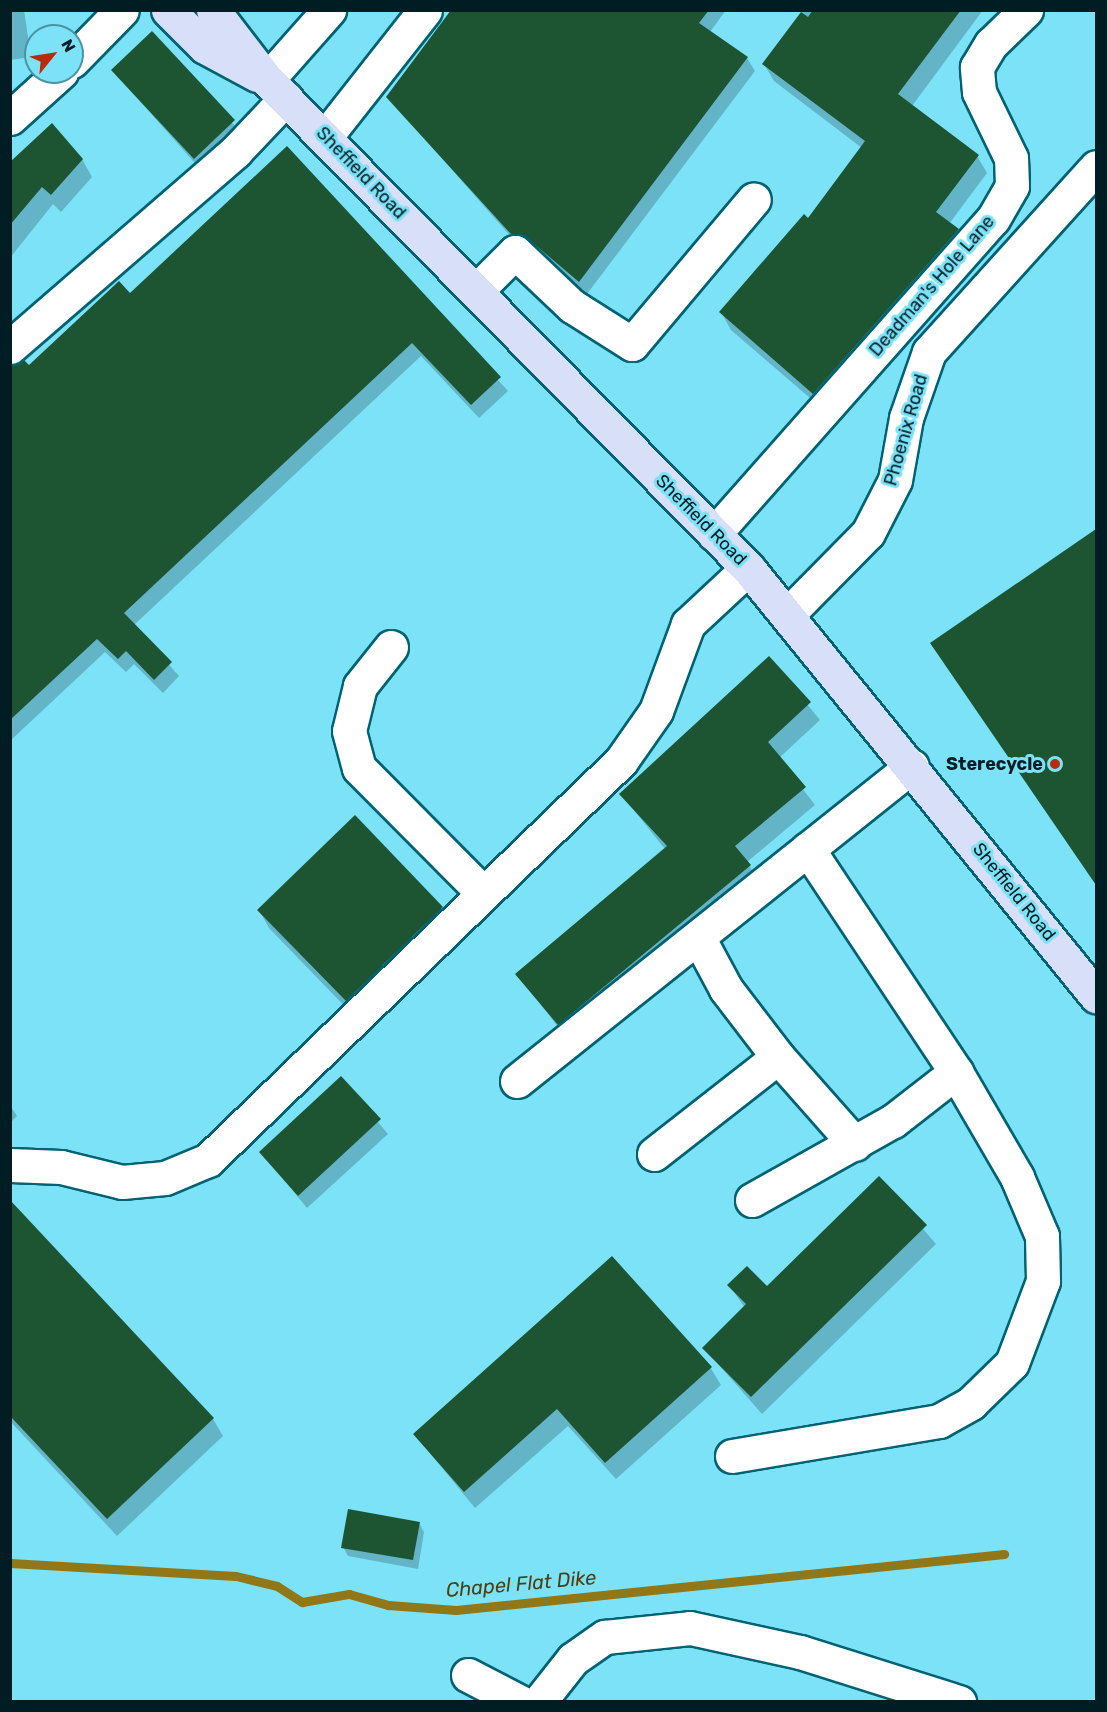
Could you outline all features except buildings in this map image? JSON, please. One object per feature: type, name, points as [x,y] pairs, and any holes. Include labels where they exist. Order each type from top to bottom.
[{"type":"main road","name":"Sheffield Road","points":[[168,10],[205,47],[276,89]]},
{"type":"main road","name":"Sheffield Road","points":[[213,10],[276,89],[326,136],[748,568],[789,614],[1096,996]]},
{"type":"street","points":[[84,49],[122,10]]},
{"type":"street","points":[[10,347],[235,152],[329,10]]},
{"type":"street","points":[[326,136],[425,10]]},
{"type":"street","name":"Deadman's Hole Lane","points":[[714,534],[993,219],[1012,186],[1011,158],[978,92],[977,67],[991,44],[1026,10]]},
{"type":"street","points":[[10,118],[47,84]]},
{"type":"street","name":"Phoenix Road","points":[[789,614],[868,533],[895,480],[906,418],[929,352],[1096,167]]},
{"type":"street","points":[[477,291],[515,252],[572,306],[632,344],[754,199]]},
{"type":"street","points":[[10,1165],[61,1167],[122,1182],[165,1179],[208,1160],[621,761],[656,711],[688,624],[748,568]]},
{"type":"street","points":[[391,647],[360,686],[349,731],[359,768],[484,894]]},
{"type":"street","points":[[517,1081],[912,766]]},
{"type":"street","points":[[732,1456],[939,1421],[971,1403],[1012,1364],[1043,1281],[1042,1236],[1017,1177],[956,1072],[808,849]]},
{"type":"street","points":[[698,937],[726,989],[778,1057],[855,1144]]},
{"type":"street","points":[[654,1154],[778,1057]]},
{"type":"street","points":[[752,1200],[855,1144],[956,1072]]},
{"type":"street","points":[[468,1675],[530,1701],[573,1659],[606,1637],[690,1628],[800,1652],[959,1701]]},
{"type":"waterway","name":"Chapel Flat Dike","points":[[10,1563],[236,1576],[277,1586],[302,1602],[349,1594],[388,1605],[456,1610],[1004,1554]]},
{"type":"place","name":"Sterecycle","points":[[1055,764]]}]
